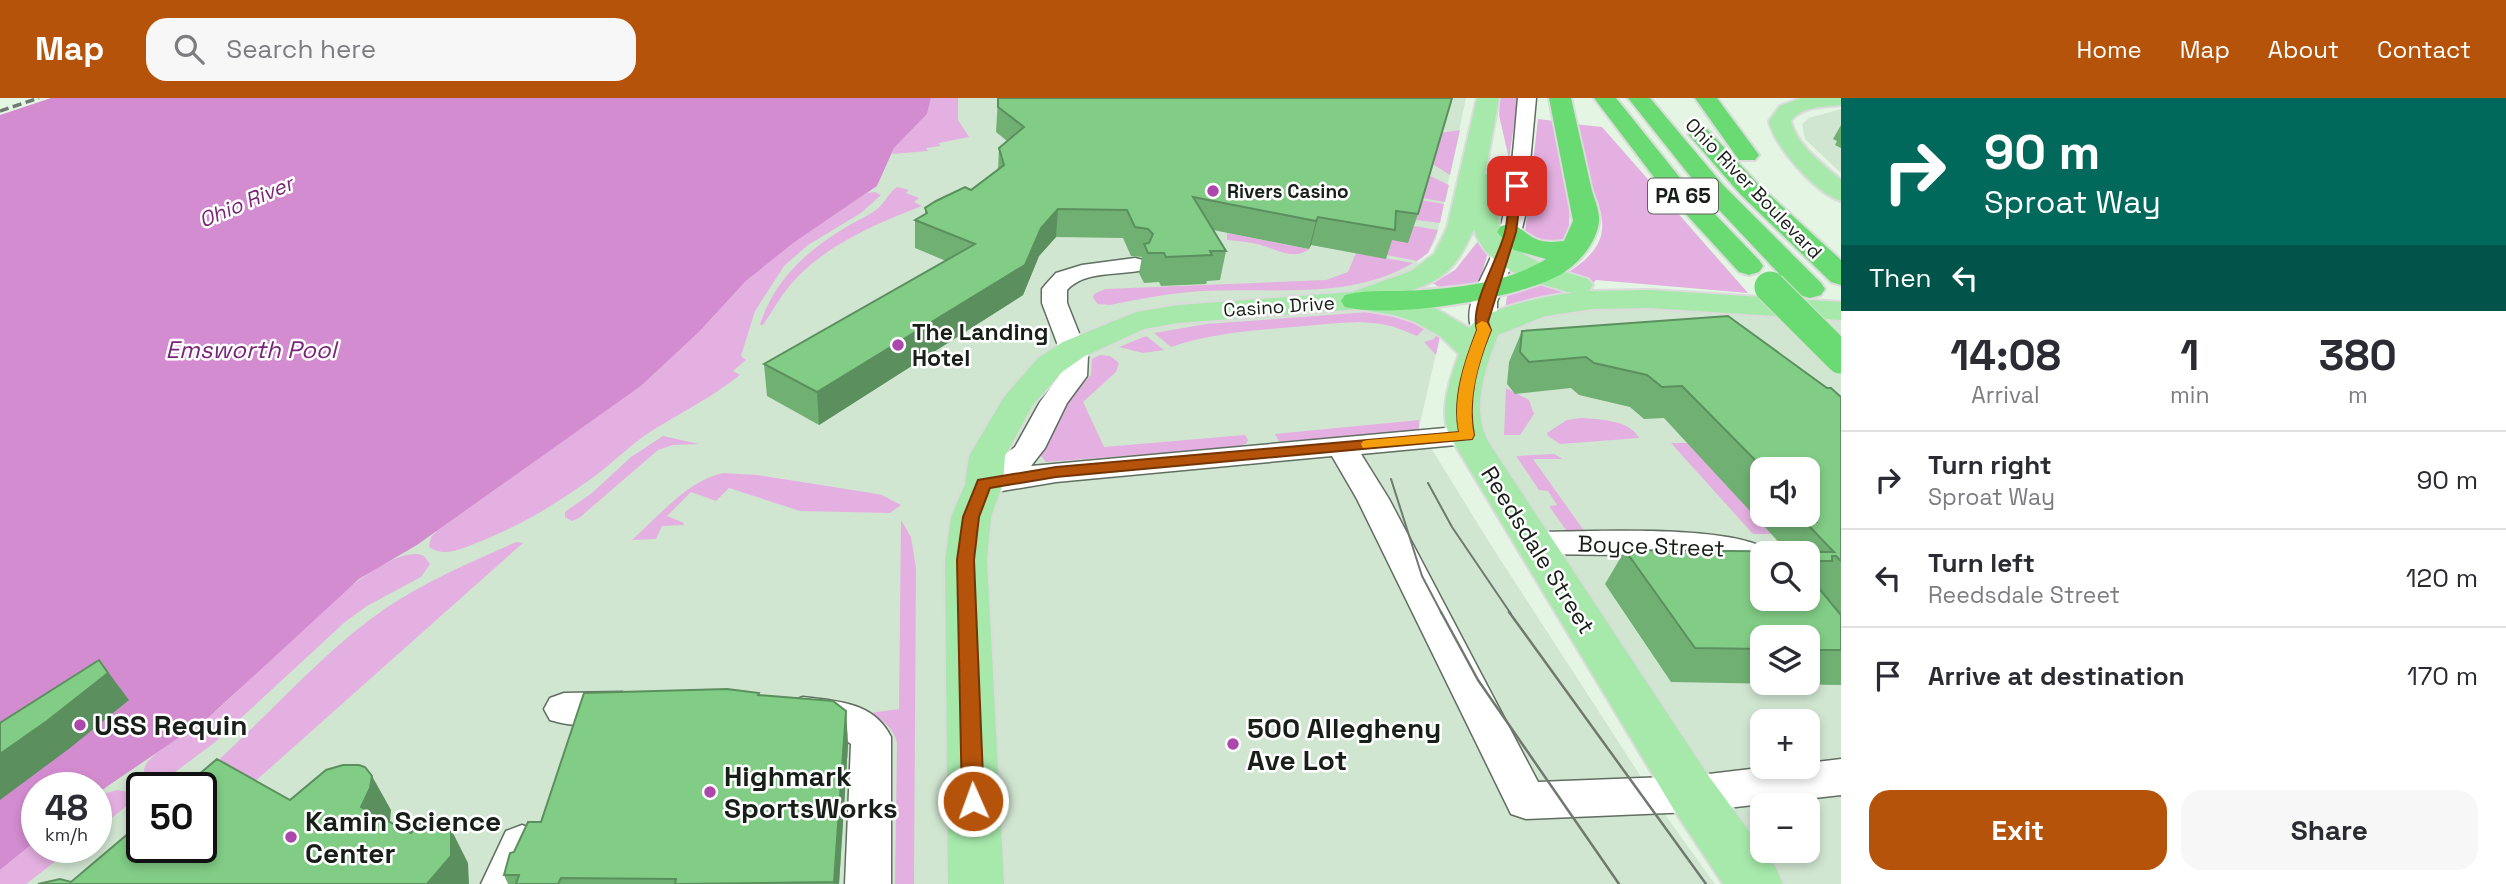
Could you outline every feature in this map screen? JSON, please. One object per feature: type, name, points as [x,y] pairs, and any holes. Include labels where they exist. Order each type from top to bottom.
[{"type":"highway","points":[[1356,301],[1417,300],[1490,290],[1554,267],[1576,247],[1581,241],[1586,221],[1560,98]]},
{"type":"highway","name":"PA 65","points":[[1605,98],[1672,184],[1841,358]]},
{"type":"highway","name":"Ohio River Boulevard","points":[[1670,98],[1723,162],[1841,276]]},
{"type":"highway","points":[[1706,98],[1746,154],[1841,271]]},
{"type":"highway","points":[[1640,99],[1707,183],[1841,320]]},
{"type":"highway","points":[[1508,242],[1517,240],[1534,248],[1557,251],[1576,247]]},
{"type":"main road","points":[[1488,98],[1479,141],[1492,180],[1486,225],[1492,240],[1508,242],[1541,273],[1580,286],[1637,298]]},
{"type":"main road","points":[[1836,99],[1788,109],[1778,120],[1778,126],[1785,139],[1841,193]]},
{"type":"main road","name":"Casino Drive","points":[[976,884],[966,560],[971,517],[984,484],[987,456],[1003,426],[1032,383],[1062,357],[1136,321],[1177,314],[1356,301],[1432,271],[1446,259],[1461,228],[1479,141]]},
{"type":"main road","points":[[1356,301],[1402,306],[1432,315],[1455,331],[1480,341],[1544,306],[1580,301],[1637,298],[1841,312]]},
{"type":"main road","name":"Reedsdale Street","points":[[1480,341],[1463,414],[1467,435],[1692,794],[1755,884]]},
{"type":"street","name":"Reedsdale Street","points":[[1480,341],[1481,322],[1490,290],[1508,242],[1527,98]]},
{"type":"street","points":[[1062,357],[1054,304],[1055,288],[1063,280],[1077,273],[1132,257]]},
{"type":"street","points":[[984,484],[1056,472],[1467,435]]},
{"type":"street","points":[[1342,447],[1373,499],[1526,801],[1692,794],[1841,777]]},
{"type":"street","name":"Boyce Street","points":[[1534,543],[1712,545],[1733,547],[1750,554]]},
{"type":"street","points":[[564,709],[659,707]]},
{"type":"street","points":[[768,710],[847,718],[871,737],[868,884]]},
{"type":"shaded area","points":[[931,98],[1466,98],[1436,239],[1428,253],[1417,262],[1440,336],[1419,428],[1489,542],[1669,820],[1715,884],[0,884],[0,870],[21,853],[21,863],[112,863],[112,783],[126,774],[126,863],[217,863],[217,772],[128,772],[208,718],[359,579],[417,545],[641,386],[828,219],[877,186],[894,148]]},
{"type":"shaded area","points":[[931,98],[958,98],[958,120],[969,137],[939,143],[940,146],[926,148],[928,151],[892,154],[894,148],[927,114]]},
{"type":"shaded area","points":[[1500,98],[1518,98],[1509,159],[1499,115]]},
{"type":"shaded area","points":[[1841,109],[1841,173],[1805,139],[1802,124],[1809,118]]},
{"type":"shaded area","points":[[1538,119],[1555,121],[1564,166],[1569,220],[1562,244],[1543,245],[1525,234]]},
{"type":"shaded area","points":[[1574,124],[1602,127],[1748,293],[1596,280],[1593,283],[1564,275],[1592,253],[1602,230],[1599,204],[1582,161]]},
{"type":"shaded area","points":[[1460,130],[1450,175],[1431,163],[1440,133]]},
{"type":"shaded area","points":[[1428,175],[1449,185],[1445,202],[1422,198]]},
{"type":"shaded area","points":[[897,187],[909,190],[906,193],[919,198],[914,202],[922,206],[869,228],[819,258],[791,284],[763,325],[760,325],[773,295],[803,258],[847,226],[876,210]]},
{"type":"shaded area","points":[[875,192],[881,195],[861,213],[808,245],[784,266],[755,311],[741,356],[746,360],[733,371],[740,375],[650,432],[581,486],[525,521],[454,551],[441,552],[429,547],[431,537],[438,530],[641,386],[699,332],[746,281],[792,243],[867,193]]},
{"type":"shaded area","points":[[1421,200],[1444,204],[1440,223],[1416,220]]},
{"type":"shaded area","points":[[1414,226],[1438,230],[1428,253],[1417,261],[1387,255],[1390,240]]},
{"type":"shaded area","points":[[1227,233],[1309,249],[1297,254],[1285,253],[1257,244],[1227,240]]},
{"type":"shaded area","points":[[1479,240],[1488,252],[1479,284],[1444,291],[1433,283],[1455,270]]},
{"type":"shaded area","points":[[1356,253],[1413,263],[1388,275],[1336,288],[1201,291],[1110,305],[1098,304],[1093,298],[1094,294],[1105,289],[1326,280],[1348,272]]},
{"type":"shaded area","points":[[1544,284],[1583,294],[1505,309],[1507,296]]},
{"type":"shaded area","points":[[1568,302],[1841,311],[1841,884],[1755,884],[1467,435],[1493,325]]},
{"type":"shaded area","points":[[1383,311],[1410,316],[1440,336],[1436,355],[1424,342],[1434,339],[1436,335],[1425,328],[1417,336],[1390,326],[1372,323],[1237,332],[1171,347],[1154,333],[1206,324]]},
{"type":"shaded area","points":[[1146,336],[1164,350],[1143,353],[1119,347]]},
{"type":"shaded area","points":[[1100,355],[1110,356],[1119,363],[1116,372],[1083,402],[1104,447],[1245,435],[1248,440],[1246,444],[1232,448],[1046,462],[1040,455],[1071,396],[1091,375],[1092,359]]},
{"type":"shaded area","points":[[1506,388],[1529,400],[1534,414],[1520,435],[1504,435]]},
{"type":"shaded area","points":[[1581,418],[1621,424],[1629,427],[1639,438],[1560,444],[1548,436],[1547,433],[1567,420]]},
{"type":"shaded area","points":[[1419,420],[1419,428],[1416,431],[1288,443],[1279,441],[1275,434]]},
{"type":"shaded area","points":[[663,436],[699,444],[673,445],[658,450],[579,518],[572,521],[565,517],[565,512],[592,493],[631,457]]},
{"type":"shaded area","points":[[1671,443],[1688,443],[1750,511],[1750,527],[1765,527],[1771,534],[1753,534]]},
{"type":"shaded area","points":[[1554,454],[1563,459],[1533,459],[1585,532],[1568,533],[1549,506],[1557,505],[1548,491],[1539,490],[1516,456]]},
{"type":"shaded area","points":[[723,473],[757,475],[882,495],[901,505],[890,513],[800,511],[729,488],[716,501],[691,492],[667,516],[684,523],[683,525],[662,526],[656,539],[632,540],[686,491]]},
{"type":"shaded area","points":[[901,520],[911,537],[916,568],[914,884],[895,884],[897,742],[887,725],[870,713],[899,709]]},
{"type":"shaded area","points":[[516,542],[523,543],[242,793],[217,791],[217,772],[205,772],[333,650],[386,608],[449,572]]},
{"type":"shaded area","points":[[418,554],[424,556],[430,564],[421,577],[367,606],[345,622],[214,743],[175,772],[144,772],[148,761],[209,717],[340,595],[369,573],[396,558]]},
{"type":"shaded area","points":[[112,791],[126,792],[126,807],[112,818]]},
{"type":"shaded area","points":[[21,853],[21,863],[53,863],[26,884],[0,884],[0,870]]},
{"type":"water","name":"Emsworth Pool","points":[[51,98],[931,98],[927,114],[894,148],[877,186],[793,243],[746,281],[699,332],[641,386],[417,545],[359,579],[208,718],[112,783],[112,772],[21,772],[21,853],[0,870],[0,115]]},
{"type":"building","name":"Rivers Casino","points":[[998,98],[1452,98],[1418,214],[1396,211],[1395,230],[1318,217],[1316,221],[1193,197],[1226,251],[1210,251],[1212,255],[1166,257],[1164,253],[1148,253],[1144,244],[1149,243],[1153,234],[1148,229],[1135,227],[1127,210],[1058,209],[1041,228],[1025,265],[817,392],[764,364],[975,244],[915,220],[927,213],[925,208],[936,201],[965,187],[971,190],[1004,165],[999,148],[1024,127],[998,107]]},
{"type":"building","points":[[1728,316],[1827,388],[1831,388],[1841,397],[1841,561],[1832,556],[1832,561],[1820,561],[1820,552],[1834,552],[1810,527],[1820,527],[1820,457],[1752,457],[1682,386],[1662,387],[1647,375],[1594,363],[1586,357],[1529,362],[1520,352],[1522,331]]},
{"type":"building","points":[[1625,550],[1750,551],[1750,611],[1820,611],[1820,590],[1841,615],[1841,650],[1820,650],[1820,625],[1750,625],[1750,649],[1695,648]]},
{"type":"building","points":[[99,660],[108,673],[0,754],[0,723]]},
{"type":"building","name":"Highmark SportsWorks","points":[[727,689],[759,693],[758,695],[833,701],[846,711],[834,882],[675,884],[676,879],[561,878],[558,884],[516,884],[519,875],[504,875],[510,853],[514,852],[528,822],[541,822],[584,693]]},
{"type":"building","name":"Kamin Science Center","points":[[217,759],[290,800],[326,770],[343,765],[365,767],[372,776],[370,788],[361,807],[411,833],[425,817],[451,829],[451,856],[427,884],[38,884],[60,879],[71,882],[93,863],[112,863],[112,847],[126,836],[126,863],[217,863],[217,772],[202,772]]},
{"type":"tram line","points":[[1391,479],[1422,576],[1442,614]]},
{"type":"tram line","points":[[1428,483],[1452,527],[1511,614]]},
{"type":"tram line","points":[[1441,612],[1478,680],[1619,884]]},
{"type":"tram line","points":[[1509,612],[1706,884]]},
{"type":"railway","points":[[0,111],[39,98]]},
{"type":"slow traffic","points":[[1368,444],[1467,435],[1463,414],[1475,352],[1484,330],[1482,325]]},
{"type":"place","name":"Rivers Casino","points":[[1213,191]]},
{"type":"place","name":"The Landing Hotel","points":[[898,345]]},
{"type":"place","name":"USS Requin","points":[[80,725]]},
{"type":"place","name":"500 Allegheny Ave Lot","points":[[1233,744]]},
{"type":"place","name":"Highmark SportsWorks","points":[[710,792]]},
{"type":"place","name":"Kamin Science Center","points":[[291,837]]},
{"type":"route","points":[[973,801],[966,560],[971,517],[984,484],[1056,472],[1467,435],[1463,414],[1468,385],[1475,352],[1484,330],[1481,322],[1511,232],[1517,186]]},
{"type":"water label","name":"Ohio River","points":[[246,202]]}]
